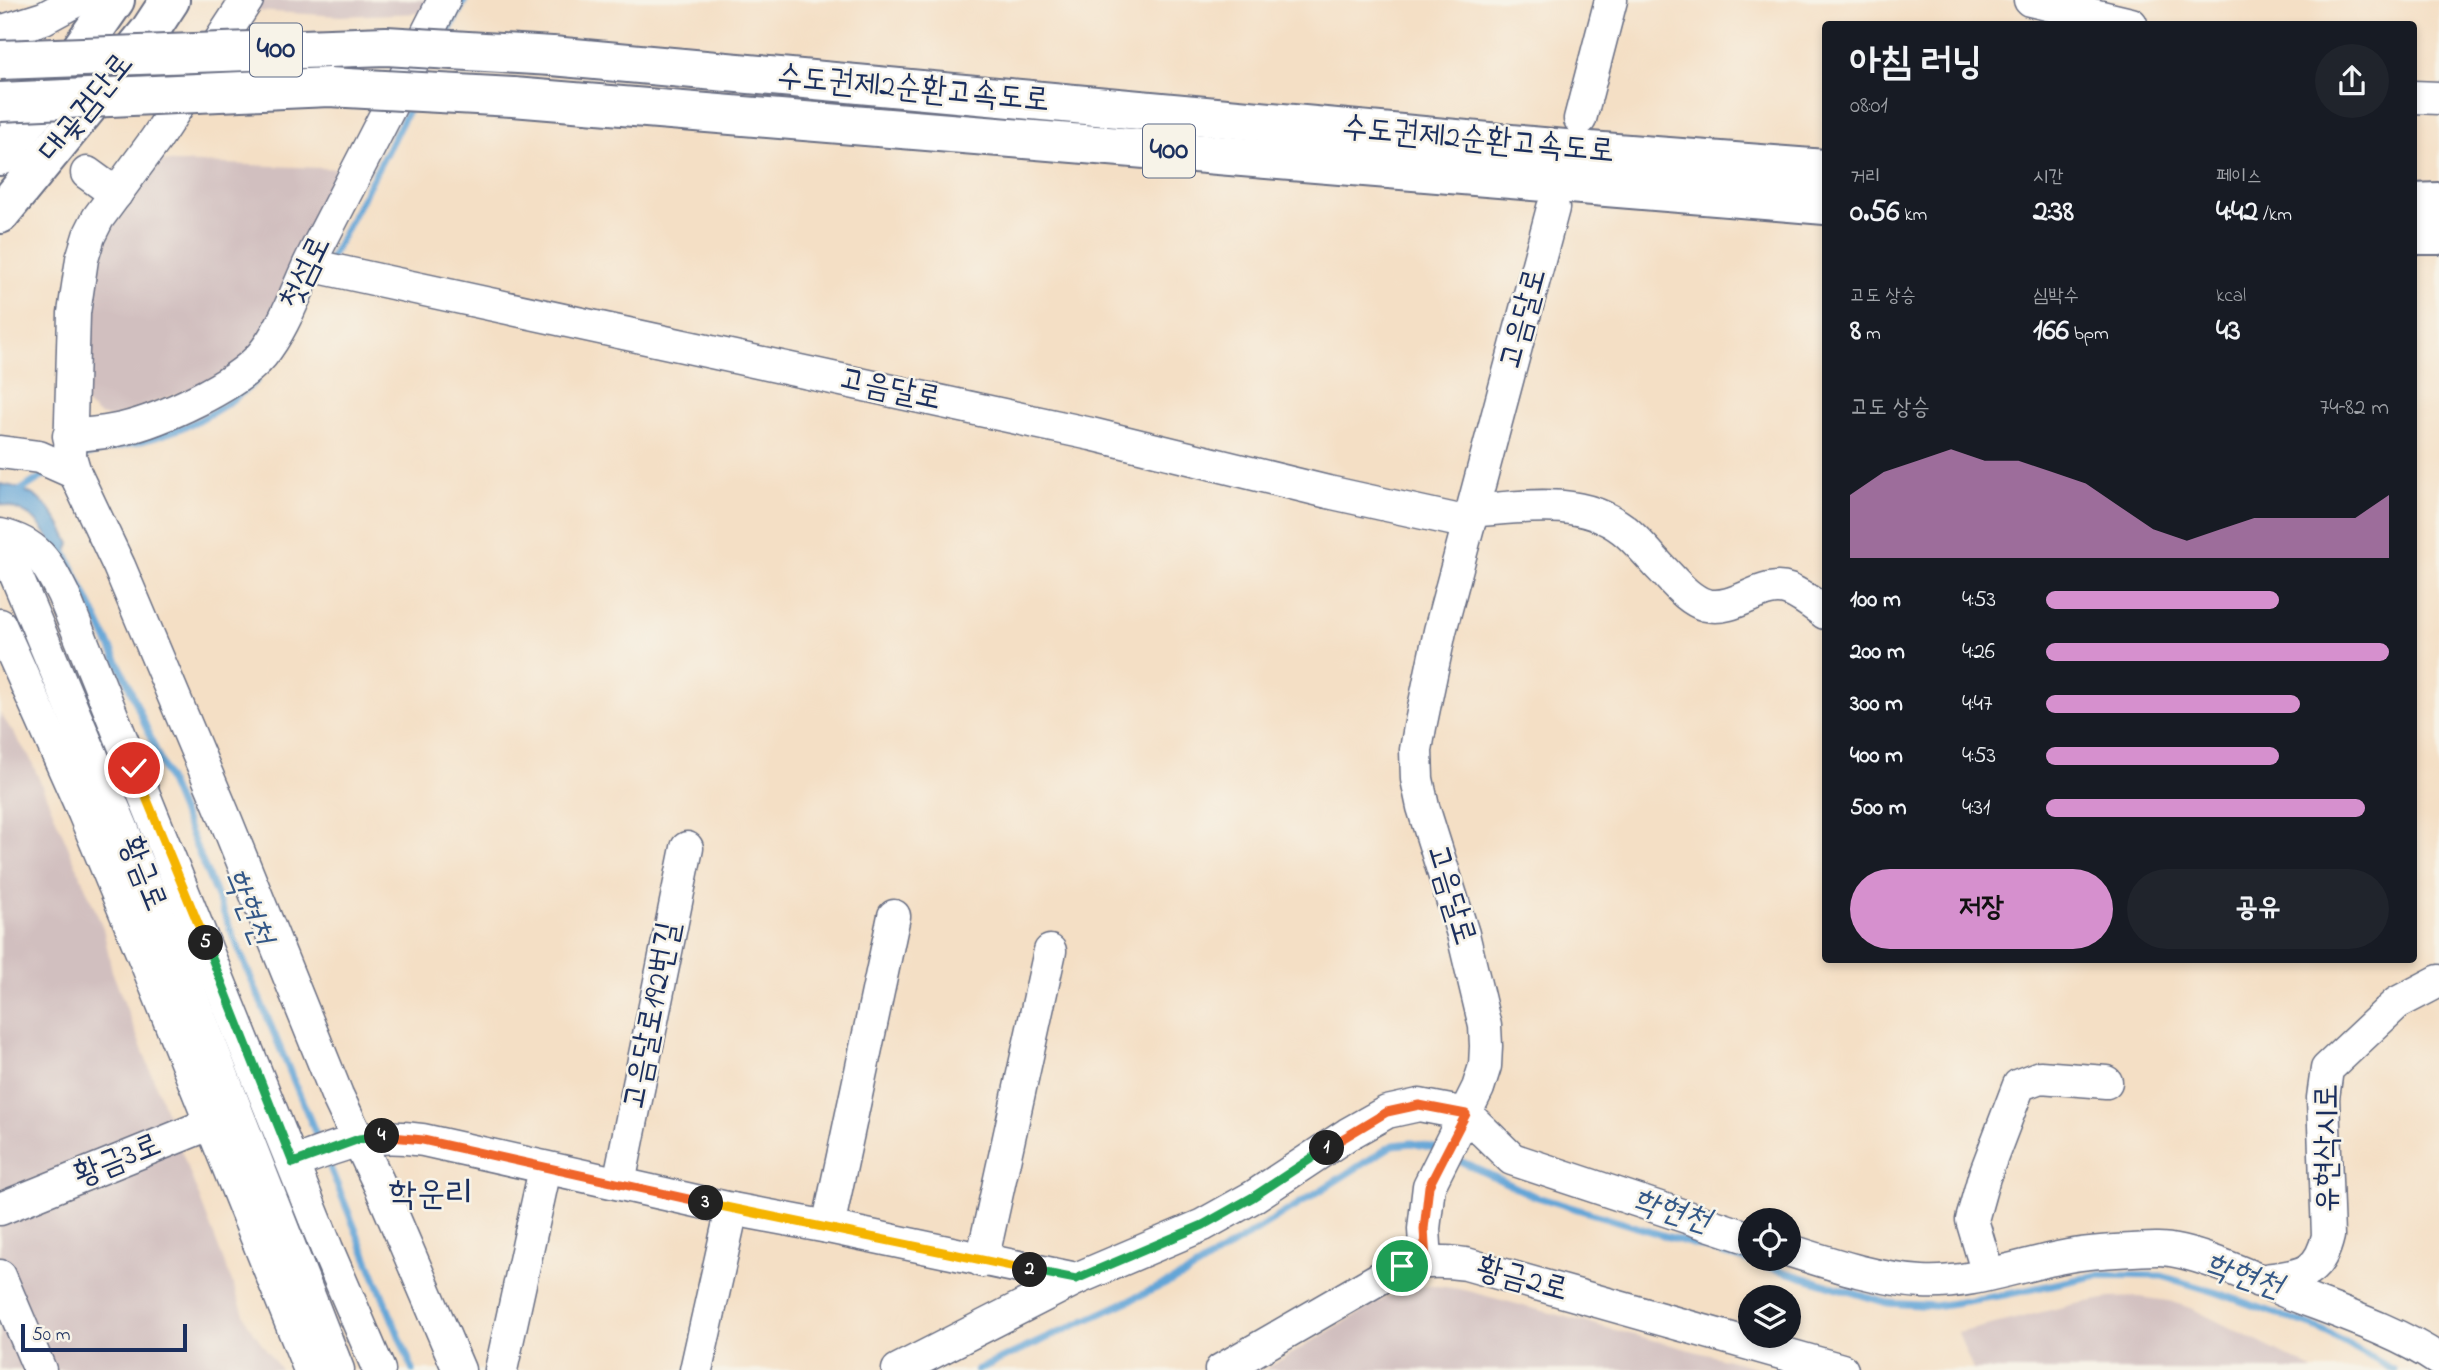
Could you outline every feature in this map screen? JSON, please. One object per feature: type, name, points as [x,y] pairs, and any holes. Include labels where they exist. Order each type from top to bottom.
[{"type":"main road","name":"대곶검단로","points":[[0,156],[58,82],[115,0]]},
{"type":"main road","name":"대곶검단로","points":[[0,214],[141,42],[170,0]]},
{"type":"main road","name":"수도권제2순환고속도로","points":[[0,60],[386,46],[551,56],[1576,150],[1822,169]]},
{"type":"main road","name":"수도권제2순환고속도로","points":[[0,102],[329,87],[513,97],[1822,205]]},
{"type":"main road","points":[[2417,203],[2439,202]]},
{"type":"main road","points":[[2417,235],[2439,235]]},
{"type":"street","points":[[0,32],[44,18],[77,0]]},
{"type":"street","points":[[247,0],[156,139],[98,218],[89,236],[82,259],[74,313],[70,456],[75,473],[134,603],[223,813],[353,1141],[459,1370]]},
{"type":"street","name":"첫섬로","points":[[69,436],[125,428],[174,411],[241,374],[261,355],[282,323],[444,0]]},
{"type":"street","points":[[1580,118],[1611,0]]},
{"type":"street","points":[[2030,0],[2118,21]]},
{"type":"street","points":[[2417,97],[2439,98]]},
{"type":"street","points":[[87,173],[116,194]]},
{"type":"street","name":"고음달로","points":[[1426,1261],[1424,1229],[1429,1186],[1462,1123],[1485,1066],[1485,1026],[1463,934],[1423,807],[1417,779],[1416,750],[1440,631],[1553,208]]},
{"type":"street","name":"고음달로","points":[[309,265],[1091,433],[1328,492],[1471,517],[1538,506],[1589,511],[1608,519],[1625,531],[1690,597],[1706,605],[1726,606],[1774,588],[1787,589],[1822,611]]},
{"type":"street","points":[[0,452],[39,457],[75,473]]},
{"type":"street","points":[[0,536],[26,544],[40,554],[50,567],[63,594],[298,1161],[379,1370]]},
{"type":"street","name":"황금로","points":[[0,536],[172,947],[224,1118],[310,1370]]},
{"type":"street","name":"황금로","points":[[0,625],[338,1370]]},
{"type":"street","name":"고음달로192번길","points":[[619,1183],[687,848]]},
{"type":"street","points":[[828,1227],[894,916]]},
{"type":"street","points":[[982,1261],[1050,951]]},
{"type":"street","name":"유현삭시로","points":[[2259,1281],[2295,1276],[2312,1269],[2323,1256],[2328,1236],[2323,1098],[2328,1069],[2397,1003],[2439,981]]},
{"type":"street","points":[[1988,1274],[1972,1220],[1984,1177],[2019,1085],[2040,1077],[2106,1082]]},
{"type":"street","points":[[898,1370],[1076,1279],[1203,1225],[1253,1197],[1348,1134],[1387,1112],[1419,1105],[1462,1123],[1512,1160],[1738,1234]]},
{"type":"street","name":"황금3로","points":[[0,1209],[224,1118]]},
{"type":"street","points":[[298,1161],[353,1141],[383,1136],[423,1140],[545,1169],[1076,1279]]},
{"type":"street","points":[[501,1370],[545,1169]]},
{"type":"street","points":[[696,1370],[733,1209]]},
{"type":"street","points":[[1801,1254],[1877,1277],[1925,1282],[1988,1274],[2070,1256],[2162,1249],[2202,1258],[2360,1321],[2439,1360]]},
{"type":"street","name":"황금2로","points":[[1221,1370],[1402,1266],[1426,1261],[1466,1264],[1842,1370]]},
{"type":"street","points":[[0,1276],[40,1370]]},
{"type":"shaded area","points":[[233,0],[432,0],[425,13],[340,16],[255,11]]},
{"type":"shaded area","points":[[150,161],[346,169],[261,341],[223,377],[112,418],[99,415],[86,404],[90,262]]},
{"type":"shaded area","points":[[0,713],[30,758],[103,928],[112,971],[248,1324],[281,1370],[0,1370]]},
{"type":"shaded area","points":[[1421,1286],[1460,1289],[1766,1370],[1264,1370],[1387,1297]]},
{"type":"shaded area","points":[[2139,1297],[2169,1301],[2193,1309],[2314,1370],[1973,1370],[1958,1333],[2071,1305],[2110,1298]]},
{"type":"water","points":[[0,484],[26,491],[52,512],[70,544],[62,563],[39,524],[24,512],[0,504]]},
{"type":"waterway","points":[[446,37],[465,0]]},
{"type":"waterway","points":[[331,258],[412,103]]},
{"type":"waterway","points":[[83,456],[175,431],[224,406],[256,381]]},
{"type":"waterway","points":[[15,494],[46,474]]},
{"type":"waterway","name":"학현천","points":[[62,546],[126,679],[321,1146]]},
{"type":"waterway","name":"학현천","points":[[977,1370],[1185,1275],[1393,1145],[1412,1143],[1438,1149]]},
{"type":"waterway","name":"학현천","points":[[1452,1157],[1534,1196],[1887,1303],[1935,1306],[2098,1275],[2162,1276],[2320,1329],[2394,1370]]},
{"type":"waterway","name":"학현천","points":[[327,1160],[413,1370]]},
{"type":"district","name":"학운리","points":[[431,1195]]},
{"type":"route","points":[[134,768],[293,1163],[359,1139],[383,1136],[423,1140],[545,1169],[1076,1279],[1203,1225],[1253,1197],[1348,1134],[1387,1112],[1419,1105],[1466,1114],[1429,1186],[1424,1229],[1426,1261],[1402,1266]]}]
